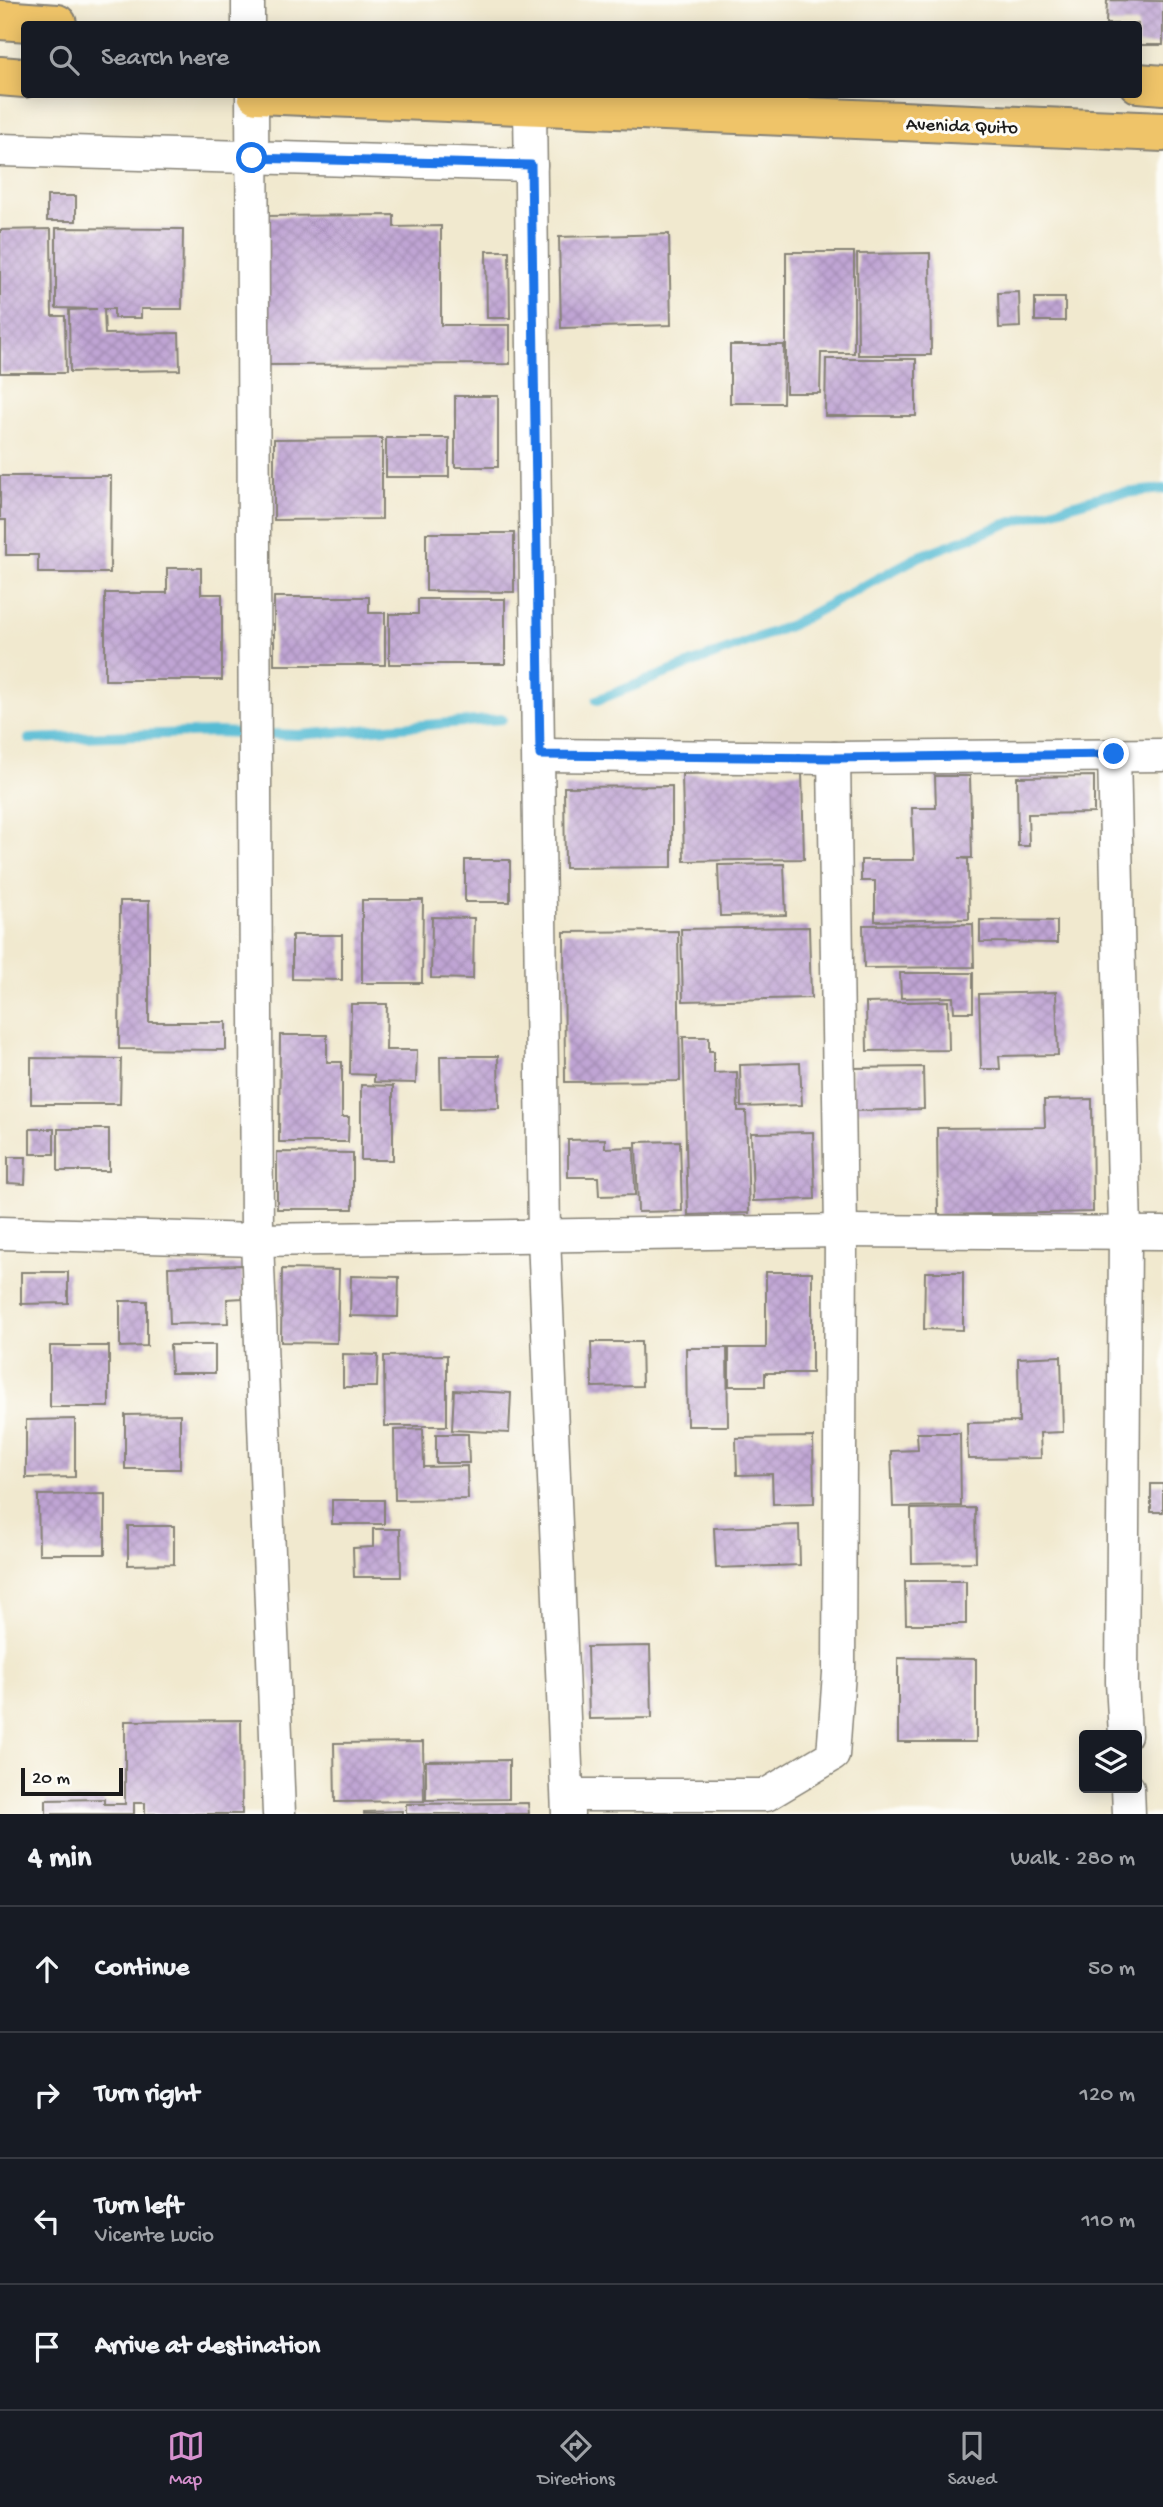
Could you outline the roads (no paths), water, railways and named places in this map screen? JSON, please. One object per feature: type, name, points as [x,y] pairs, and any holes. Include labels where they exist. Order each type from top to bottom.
[{"type":"highway","points":[[0,20],[21,21]]},
{"type":"highway","points":[[0,76],[21,78]]},
{"type":"highway","points":[[1142,83],[1163,85]]},
{"type":"highway","name":"Avenida Quito","points":[[348,98],[1163,132]]},
{"type":"street","points":[[248,0],[248,21]]},
{"type":"street","points":[[251,98],[257,1240],[279,1814]]},
{"type":"street","points":[[530,106],[544,1237],[568,1805],[766,1795],[833,1755],[839,1673],[841,1231],[834,758]]},
{"type":"street","points":[[0,150],[531,165]]},
{"type":"street","points":[[1114,754],[1125,1233],[1122,1682],[1125,1730]]},
{"type":"street","points":[[540,755],[834,758],[1163,755]]},
{"type":"street","points":[[0,1233],[257,1240],[841,1231],[1163,1233]]},
{"type":"street","points":[[1128,1793],[1129,1814]]},
{"type":"waterway","points":[[597,700],[791,625],[920,556],[1006,524],[1106,495],[1163,489]]},
{"type":"waterway","points":[[29,739],[215,732],[298,735],[502,719]]}]
